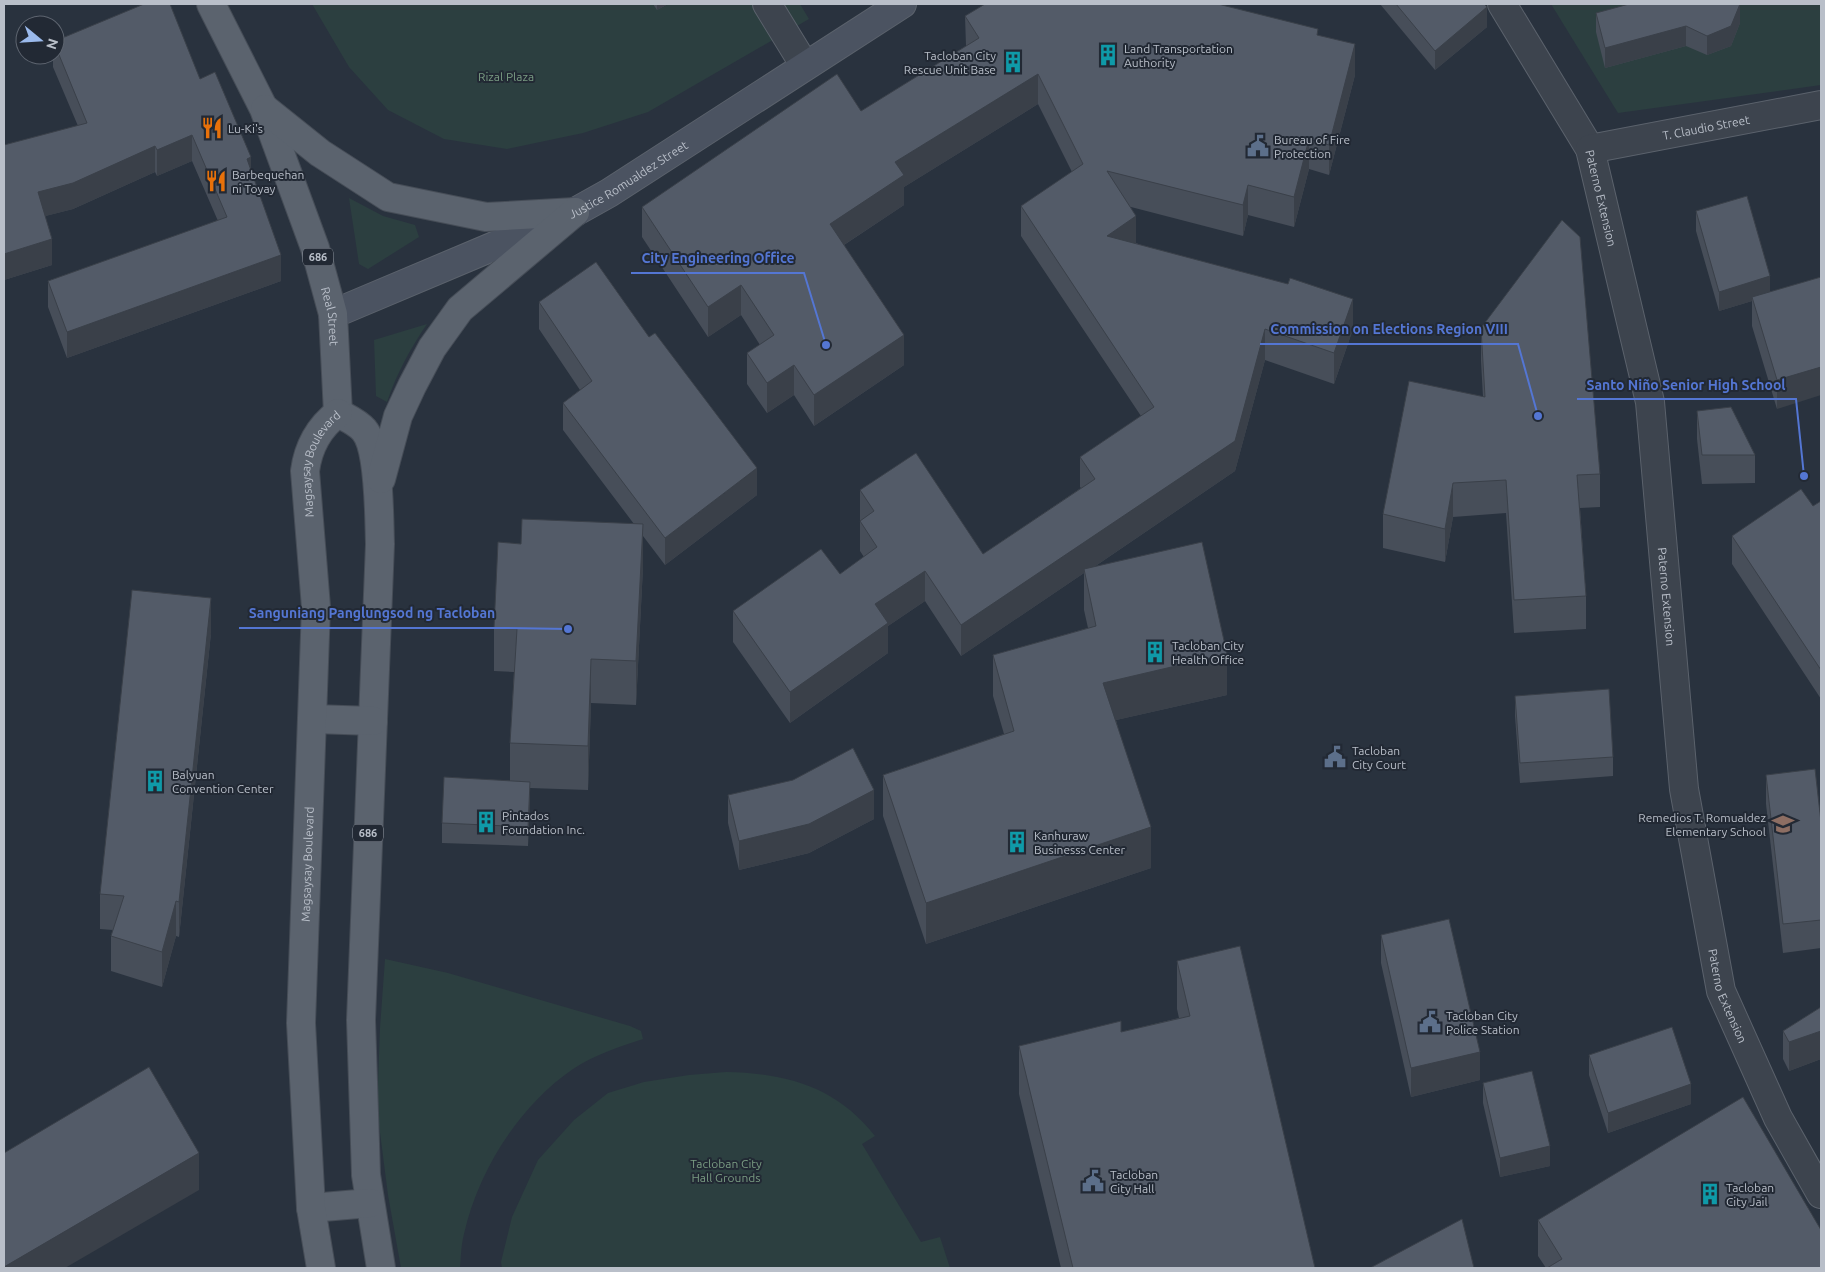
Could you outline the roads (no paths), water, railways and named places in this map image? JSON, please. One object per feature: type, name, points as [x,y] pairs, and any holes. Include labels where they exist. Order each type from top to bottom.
[{"type":"main road","name":"Real Street","points":[[210,4],[264,109],[315,248],[333,314],[338,413]]},
{"type":"main road","name":"Justice Romualdez Street","points":[[333,314],[575,212],[609,193],[902,4]]},
{"type":"main road","points":[[264,109],[320,153],[388,197],[486,217],[575,212]]},
{"type":"main road","points":[[378,492],[398,416],[432,348],[460,309],[575,212]]},
{"type":"main road","name":"Magsaysay Boulevard","points":[[321,1268],[311,1208],[301,1023],[314,719],[316,607],[305,471],[306,461],[315,440],[328,421],[338,413],[355,422],[369,438],[378,492],[380,544],[361,1020],[366,1175],[381,1268]]},
{"type":"main road","points":[[314,719],[373,721]]},
{"type":"main road","points":[[311,1208],[370,1202]]},
{"type":"street","points":[[767,4],[805,66]]},
{"type":"street","name":"Paterno Extension","points":[[1502,4],[1590,149],[1650,402],[1684,790],[1720,991],[1778,1118],[1821,1194]]},
{"type":"street","name":"T. Claudio Street","points":[[1590,149],[1821,105]]},
{"type":"place","name":"Land Transportation Authority","points":[[1108,55]]},
{"type":"place","name":"Tacloban City Rescue Unit Base","points":[[1013,62]]},
{"type":"place","name":"Lu-Ki's","points":[[212,128]]},
{"type":"place","name":"Bureau of Fire Protection","points":[[1258,146]]},
{"type":"place","name":"Barbequehan ni Toyay","points":[[216,181]]},
{"type":"place","name":"City Engineering Office","points":[[826,345]]},
{"type":"place","name":"Commission on Elections Region VIII","points":[[1538,416]]},
{"type":"place","name":"Santo Niño Senior High School","points":[[1804,476]]},
{"type":"place","name":"Sanguniang Panglungsod ng Tacloban","points":[[568,629]]},
{"type":"place","name":"Tacloban City Health Office","points":[[1155,652]]},
{"type":"place","name":"Tacloban City Court","points":[[1335,757]]},
{"type":"place","name":"Balyuan Convention Center","points":[[155,781]]},
{"type":"place","name":"Pintados Foundation Inc.","points":[[486,822]]},
{"type":"place","name":"Remedios T. Romualdez Elementary School","points":[[1783,824]]},
{"type":"place","name":"Kanhuraw Businesss Center","points":[[1017,842]]},
{"type":"place","name":"Tacloban City Police Station","points":[[1430,1022]]},
{"type":"place","name":"Tacloban City Hall","points":[[1093,1181]]},
{"type":"place","name":"Tacloban City Jail","points":[[1710,1194]]},
{"type":"park label","name":"Rizal Plaza","points":[[506,76]]},
{"type":"park label","name":"Tacloban City Hall Grounds","points":[[726,1170]]}]
